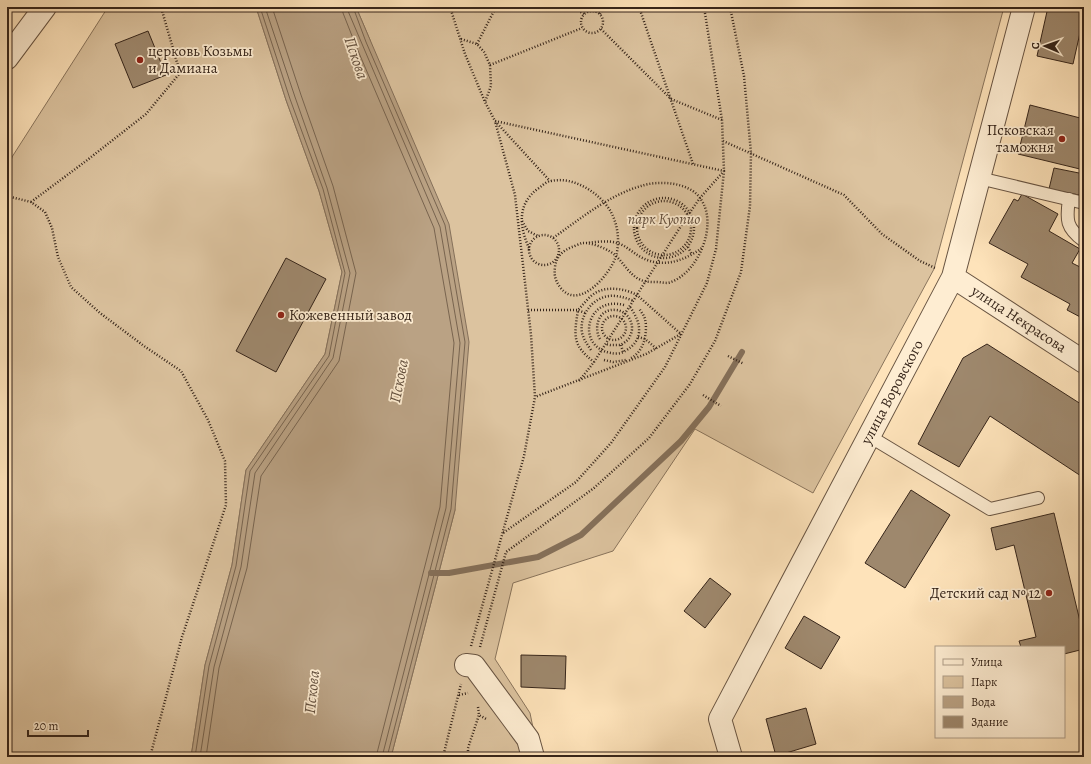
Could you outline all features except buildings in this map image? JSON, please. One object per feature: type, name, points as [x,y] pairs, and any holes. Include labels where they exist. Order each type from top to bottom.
[{"type":"street","points":[[7,58],[45,7]]},
{"type":"street","name":"улица Воровского","points":[[731,757],[720,718],[869,436],[946,273],[979,178],[1024,7]]},
{"type":"street","name":"улица Некрасова","points":[[946,273],[1084,362]]},
{"type":"street","points":[[470,666],[528,739],[533,757]]},
{"type":"lane","points":[[979,178],[1084,203]]},
{"type":"lane","points":[[1069,199],[1067,214],[1070,230],[1084,241]]},
{"type":"lane","points":[[869,436],[990,509],[1038,498]]},
{"type":"path","points":[[31,202],[146,114],[180,73],[161,7]]},
{"type":"path","points":[[450,7],[460,39],[494,121],[515,195],[531,335],[535,397],[524,456],[497,551],[470,666]]},
{"type":"path","points":[[477,44],[496,7]]},
{"type":"path","points":[[573,7],[584,14]]},
{"type":"path","points":[[600,14],[606,7]]},
{"type":"path","points":[[639,7],[693,164]]},
{"type":"path","points":[[503,533],[576,482],[611,443],[666,367],[707,283],[716,249],[724,171],[722,120],[704,7]]},
{"type":"path","points":[[443,757],[506,552],[594,488],[649,438],[690,384],[714,341],[741,272],[750,206],[751,153],[744,76],[730,7]]},
{"type":"path","points":[[594,10],[600,14],[604,23],[598,32],[592,34],[582,28],[581,21],[586,12],[594,10]]},
{"type":"path","points":[[490,65],[582,28]]},
{"type":"path","points":[[601,29],[671,99],[722,120]]},
{"type":"path","points":[[460,39],[477,44],[484,52],[490,65],[491,86],[485,102]]},
{"type":"path","points":[[494,121],[724,171]]},
{"type":"path","points":[[494,121],[550,181]]},
{"type":"path","points":[[723,141],[844,195],[882,234],[920,261],[946,273]]},
{"type":"path","points":[[579,381],[594,362],[700,198],[724,171]]},
{"type":"path","points":[[521,219],[528,231],[538,236],[543,235],[552,238],[558,245],[559,250],[556,260],[555,281],[563,291],[574,296],[587,293],[598,284],[610,270],[616,256],[618,243],[619,238],[611,212],[600,198],[586,188],[567,180],[550,181],[535,191],[525,202],[521,219],[523,234],[529,248],[529,252],[531,257],[538,264],[548,265],[556,260],[564,250],[582,243],[618,243],[645,260],[658,263],[677,262],[692,255],[703,247]]},
{"type":"path","points":[[552,238],[604,203],[623,193],[642,185],[661,182],[676,184],[692,191],[700,198],[707,214],[706,233],[703,247],[694,264],[682,276],[670,283],[646,282],[636,278],[616,256],[600,246],[582,243]]},
{"type":"path","points":[[7,196],[31,202],[45,212],[52,228],[58,257],[71,287],[100,313],[144,346],[181,371],[208,420],[225,461],[226,505],[182,637],[150,757]]},
{"type":"path","points":[[658,198],[668,198],[677,201],[686,207],[689,214],[694,226],[693,236],[681,253],[672,258],[661,259],[651,256],[637,243],[634,234],[636,215],[649,201],[658,198]]},
{"type":"path","points":[[529,248],[531,243],[538,236]]},
{"type":"path","points":[[687,245],[692,255]]},
{"type":"path","points":[[644,249],[663,255],[671,254],[687,245]]},
{"type":"path","points":[[638,256],[644,249]]},
{"type":"path","points":[[594,362],[583,354],[578,346],[574,330],[578,310],[588,298],[598,292],[614,288],[629,290],[638,295],[681,334]]},
{"type":"path","points":[[591,350],[585,342],[582,328],[585,313],[591,305],[599,299],[608,296],[618,296],[634,301]]},
{"type":"path","points":[[624,305],[616,303],[600,307],[594,312],[590,319],[588,327],[590,335],[593,342],[601,350],[614,354],[624,352],[636,341],[638,337],[639,324],[630,307]]},
{"type":"path","points":[[616,303],[616,310]]},
{"type":"path","points":[[604,360],[612,362],[623,361],[633,357],[641,349],[645,339],[646,328],[644,318],[639,308]]},
{"type":"path","points":[[528,310],[578,310],[585,313]]},
{"type":"path","points":[[600,339],[596,328],[600,318],[609,311],[616,310],[625,314],[632,324],[630,336],[622,345],[616,346],[605,344]]},
{"type":"path","points":[[611,316],[619,316],[626,325],[625,333],[616,340],[609,338],[603,332],[603,324],[605,320],[611,316]]},
{"type":"path","points":[[582,328],[588,327]]},
{"type":"path","points":[[535,397],[579,381],[657,348],[681,334]]},
{"type":"path","points":[[638,337],[645,339],[657,348]]},
{"type":"path","points":[[622,345],[624,352]]},
{"type":"path","points":[[728,356],[744,364]]},
{"type":"path","points":[[703,395],[721,406]]},
{"type":"path","points":[[468,757],[468,748],[479,715]]},
{"type":"green space","points":[[108,7],[256,7],[286,100],[319,191],[342,272],[325,354],[246,470],[232,565],[205,665],[191,757],[7,757],[7,184],[12,157]]},
{"type":"green space","name":"парк Куопио","points":[[356,7],[1004,7],[934,269],[813,493],[695,429],[613,551],[513,583],[495,659],[530,713],[539,757],[391,757],[455,510],[370,40]]},
{"type":"water","name":"Пскова","points":[[256,7],[356,7],[449,224],[469,342],[455,510],[391,757],[191,757],[205,665],[232,565],[246,470],[325,354],[342,272],[319,191],[286,100]]},
{"type":"waterway","points":[[431,573],[449,573],[538,557],[581,535],[681,441],[709,407],[742,352]]},
{"type":"place","name":"церковь Козьмы и Дамиана","points":[[140,60]]},
{"type":"place","name":"Псковская таможня","points":[[1062,139]]},
{"type":"place","name":"Кожевенный завод","points":[[281,315]]},
{"type":"place","name":"Детский сад № 12","points":[[1049,593]]}]
